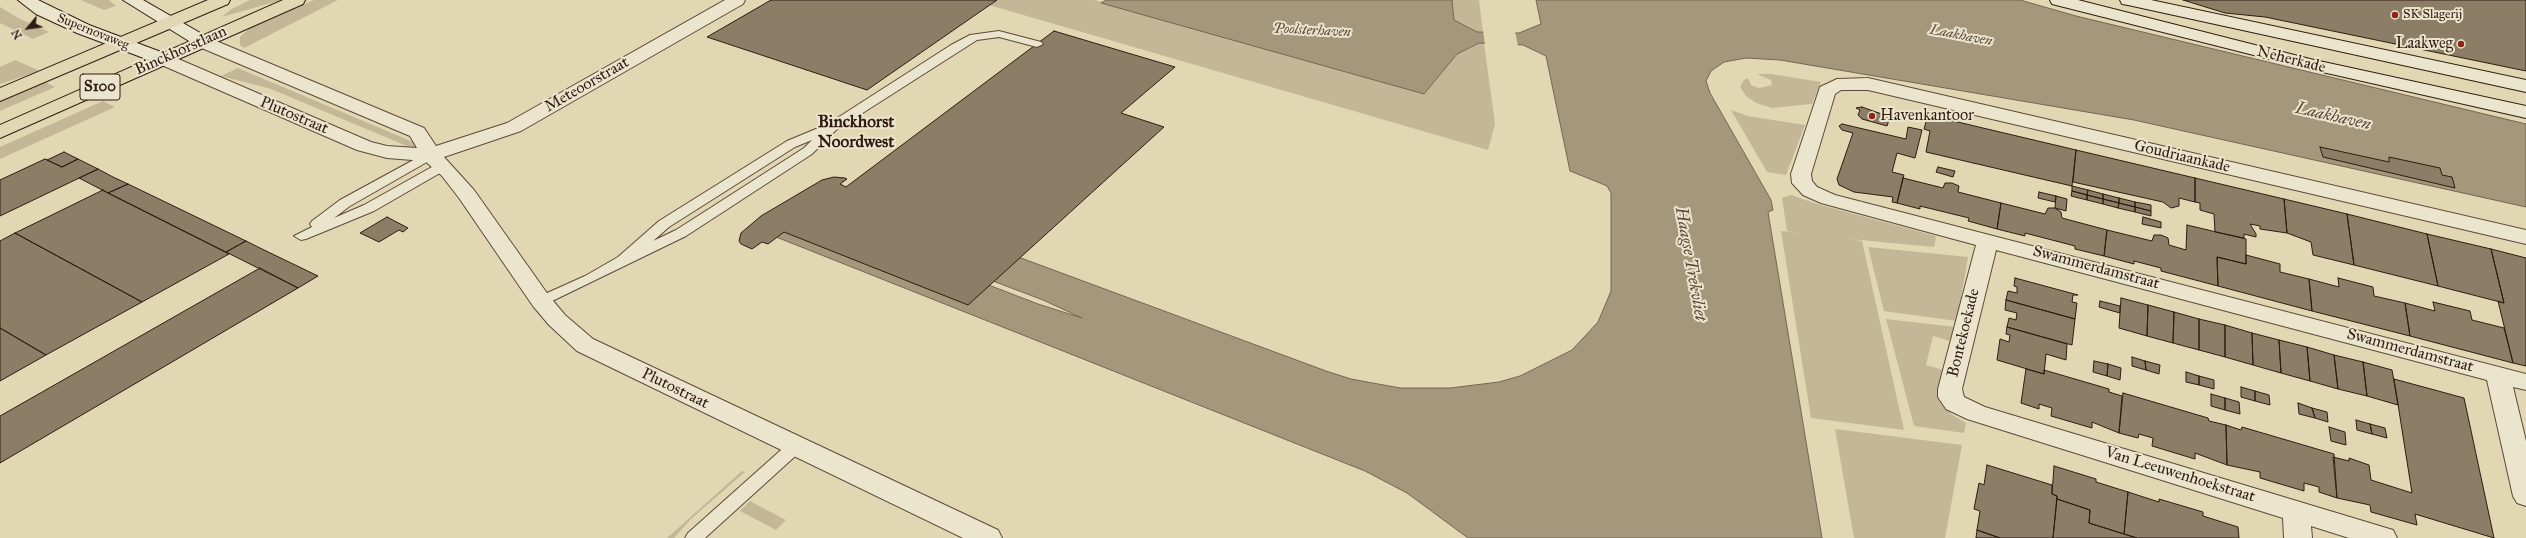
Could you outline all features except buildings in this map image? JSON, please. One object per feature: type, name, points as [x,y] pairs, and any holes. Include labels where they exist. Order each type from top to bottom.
[{"type":"main road","name":"Binckhorstlaan","points":[[0,95],[222,0]]},
{"type":"main road","name":"Binckhorstlaan","points":[[0,132],[297,0]]},
{"type":"street","name":"Supernovaweg","points":[[26,0],[42,10],[120,44],[163,59]]},
{"type":"street","points":[[131,0],[203,42]]},
{"type":"street","name":"Meteoorstraat","points":[[437,161],[514,127],[737,0]]},
{"type":"street","name":"Neherkade","points":[[2058,0],[2309,64],[2526,112]]},
{"type":"street","name":"Neherkade","points":[[2128,0],[2526,86]]},
{"type":"street","name":"Plutostraat","points":[[203,42],[409,127],[421,135],[437,161],[467,194],[540,301],[568,331],[592,349],[988,538]]},
{"type":"street","name":"Plutostraat","points":[[163,59],[364,146],[387,152],[437,161]]},
{"type":"street","name":"Goudriaankade","points":[[1837,85],[1868,84],[2526,237]]},
{"type":"street","name":"Swammerdamstraat","points":[[1837,85],[1827,91],[1802,174],[1802,183],[1810,191],[1828,199],[1988,239],[2526,382]]},
{"type":"street","name":"Bontekoekade","points":[[1976,414],[1956,403],[1950,397],[1950,389],[1988,239]]},
{"type":"street","points":[[2498,374],[2526,496]]},
{"type":"street","name":"Van Leeuwenhoekstraat","points":[[1976,414],[2296,510],[2383,538]]},
{"type":"street","points":[[2296,510],[2298,538]]},
{"type":"lane","points":[[540,301],[590,279],[623,260],[681,233],[808,151],[832,127],[955,47],[974,37],[999,34],[1037,44]]},
{"type":"lane","points":[[437,161],[369,208],[301,236],[345,202],[437,161]]},
{"type":"lane","points":[[694,538],[796,446]]},
{"type":"shaded area","points":[[81,0],[109,0],[116,6],[104,10]]},
{"type":"shaded area","points":[[250,0],[281,0],[222,17],[230,10]]},
{"type":"shaded area","points":[[314,0],[338,0],[244,48],[240,45],[240,37],[250,28]]},
{"type":"shaded area","points":[[997,0],[1094,0],[1424,94],[1457,54],[1479,43],[1484,43],[1495,124],[1488,150],[989,5]]},
{"type":"shaded area","points":[[1452,0],[1479,0],[1483,32],[1477,32],[1454,20]]},
{"type":"shaded area","points":[[0,7],[18,18],[49,32],[33,39],[0,23]]},
{"type":"shaded area","points":[[15,60],[40,71],[0,84],[0,67]]},
{"type":"shaded area","points":[[238,68],[420,145],[414,149],[271,89],[221,76]]},
{"type":"shaded area","points":[[1757,74],[1771,74],[1821,82],[1812,104],[1772,108],[1756,103],[1746,96],[1740,87],[1744,80],[1748,78],[1751,85],[1759,88],[1772,85],[1771,80]]},
{"type":"shaded area","points":[[45,82],[55,87],[0,111],[0,102]]},
{"type":"shaded area","points":[[103,101],[115,107],[0,159],[0,147]]},
{"type":"shaded area","points":[[1731,110],[1748,116],[1805,125],[1786,175],[1767,172]]},
{"type":"shaded area","points":[[1791,195],[1817,204],[1936,236],[1934,247],[1849,239],[1862,241],[1904,430],[1811,418],[1781,231],[1800,233],[1787,231],[1782,198]]},
{"type":"shaded area","points":[[1868,247],[1968,257],[1957,321],[1884,311]]},
{"type":"shaded area","points":[[1886,319],[1955,327],[1953,342],[1933,336],[1926,365],[1947,371],[1946,408],[1951,414],[1966,423],[1964,433],[1914,426]]},
{"type":"shaded area","points":[[1835,429],[1962,445],[1945,538],[1854,538]]},
{"type":"shaded area","points":[[742,471],[745,472],[692,518],[674,538],[667,538]]},
{"type":"shaded area","points":[[750,501],[786,520],[776,530],[740,511]]},
{"type":"water","points":[[1106,0],[1452,0],[1454,20],[1477,32],[1519,33],[1541,24],[1536,0],[2020,0],[2076,16],[2526,124],[2526,207],[2134,120],[1780,60],[1746,58],[1724,62],[1711,71],[1706,81],[1710,93],[1771,200],[1773,210],[1768,212],[1822,538],[1468,538],[1407,493],[1365,471],[761,231],[791,209],[1038,304],[1082,318],[1043,300],[795,206],[824,185],[1326,371],[1351,379],[1400,388],[1450,388],[1499,382],[1520,376],[1572,350],[1598,322],[1611,291],[1611,193],[1607,186],[1570,171],[1546,56],[1523,45],[1479,43],[1457,54],[1424,94],[1101,3]]},
{"type":"pier","points":[[1483,30],[1515,31],[1518,46],[1485,45]]},
{"type":"place","name":"SK Slagerij","points":[[2395,15]]},
{"type":"place","name":"Laakweg","points":[[2461,44]]},
{"type":"place","name":"Havenkantoor","points":[[1872,116]]},
{"type":"district","name":"Binckhorst Noordwest","points":[[856,133]]},
{"type":"water label","name":"Poolsterhaven","points":[[1312,31]]},
{"type":"water label","name":"Laakhaven","points":[[1961,36]]},
{"type":"water label","name":"Laakhaven","points":[[2333,117]]},
{"type":"water label","name":"Haagse Trekvliet","points":[[1690,264]]}]
